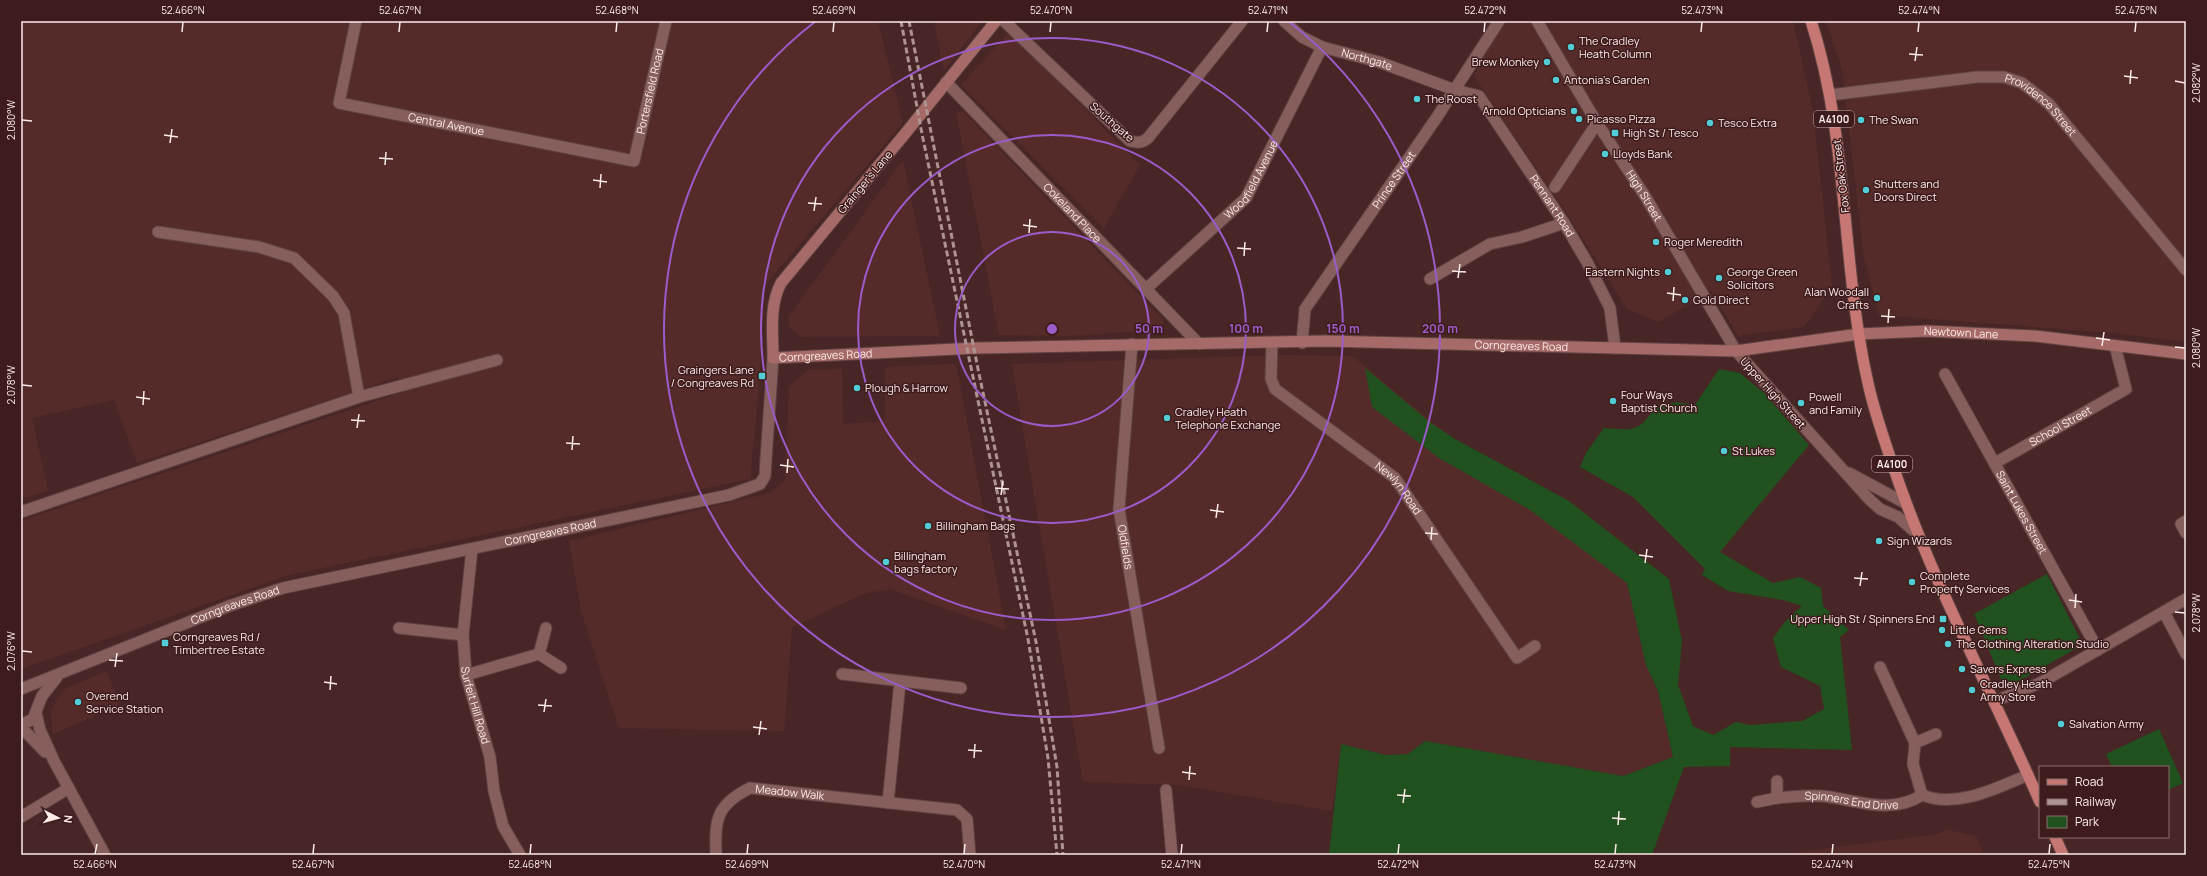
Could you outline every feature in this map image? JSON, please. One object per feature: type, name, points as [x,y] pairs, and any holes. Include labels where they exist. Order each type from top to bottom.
[{"type":"main road","name":"Grainger's Lane","points":[[772,358],[773,310],[775,295],[781,283],[996,21]]},
{"type":"main road","name":"Fox Oak Street","points":[[1811,21],[1830,95],[1859,334]]},
{"type":"main road","name":"Newtown Lane","points":[[1736,351],[1859,334],[1927,331],[2027,335],[2186,354]]},
{"type":"main road","name":"Upper High Street","points":[[1859,334],[1872,398],[1917,534],[2039,800]]},
{"type":"main road","name":"Corngreaves Road","points":[[772,358],[977,348],[1348,341],[1615,348],[1699,352],[1736,351]]},
{"type":"main road","points":[[2055,838],[2063,855]]},
{"type":"street","name":"Central Avenue","points":[[356,21],[339,103],[634,162]]},
{"type":"street","name":"Portersfield Road","points":[[634,162],[666,21]]},
{"type":"street","name":"Southgate","points":[[1004,21],[1130,141],[1136,143],[1143,142],[1148,138],[1242,21]]},
{"type":"street","name":"Northgate","points":[[1284,21],[1302,37],[1322,47],[1379,62],[1455,90]]},
{"type":"street","name":"Prince Street","points":[[1302,343],[1305,309],[1455,90],[1499,21]]},
{"type":"street","name":"High Street","points":[[1537,21],[1597,122],[1645,196],[1736,351]]},
{"type":"street","name":"Woodfield Avenue","points":[[1147,288],[1246,198],[1322,47]]},
{"type":"street","name":"Providence Street","points":[[1830,95],[1977,77],[2004,77],[2022,83],[2049,104],[2186,270]]},
{"type":"street","name":"Cokeland Place","points":[[946,82],[1147,288],[1199,344]]},
{"type":"street","name":"Pennant Road","points":[[1455,90],[1479,96],[1564,223],[1587,262],[1610,308],[1615,348]]},
{"type":"street","points":[[1555,187],[1597,122]]},
{"type":"street","points":[[1430,279],[1490,244],[1522,237],[1564,223]]},
{"type":"street","points":[[158,232],[259,247],[294,258],[332,296],[344,313],[359,397]]},
{"type":"street","name":"Newlyn Road","points":[[1272,343],[1271,379],[1275,389],[1395,478],[1517,658],[1535,646]]},
{"type":"street","name":"Oldfields","points":[[1132,344],[1119,509],[1159,748]]},
{"type":"street","name":"School Street","points":[[1995,463],[2126,389],[2115,346]]},
{"type":"street","name":"Upper High Street","points":[[1736,351],[1750,359],[1851,475],[1906,503]]},
{"type":"street","name":"Upper High Street","points":[[1736,351],[1869,499],[1880,509],[1898,518],[1917,534]]},
{"type":"street","name":"Corngreaves Road","points":[[21,690],[229,606],[283,588],[729,495],[760,484],[765,470],[772,358]]},
{"type":"street","points":[[21,512],[359,397],[497,360]]},
{"type":"street","name":"Saint Lukes Street","points":[[1945,374],[2098,650]]},
{"type":"street","points":[[2186,521],[2181,524],[2186,533]]},
{"type":"street","name":"Surfeit Hill Road","points":[[472,549],[463,635],[466,675],[490,757],[494,791],[503,826],[520,855]]},
{"type":"street","points":[[1995,701],[2040,683],[2186,599]]},
{"type":"street","points":[[2164,612],[2186,654]]},
{"type":"street","points":[[399,628],[463,635]]},
{"type":"street","points":[[539,654],[546,628]]},
{"type":"street","points":[[466,675],[539,654],[561,668]]},
{"type":"street","points":[[1880,667],[1915,743],[1913,764],[1922,796],[1935,800],[1950,800],[1984,794],[2028,774]]},
{"type":"street","points":[[842,674],[961,688]]},
{"type":"street","points":[[54,761],[21,726],[29,722],[37,710],[42,696],[58,675]]},
{"type":"street","points":[[888,803],[900,682]]},
{"type":"street","name":"Corngreaves Road","points":[[21,690],[34,696],[37,710]]},
{"type":"street","points":[[37,710],[40,730],[54,761],[105,855]]},
{"type":"street","points":[[1915,743],[1936,734]]},
{"type":"street","points":[[1777,781],[1778,798]]},
{"type":"street","points":[[21,817],[69,788]]},
{"type":"street","name":"Meadow Walk","points":[[716,855],[716,831],[721,811],[729,800],[750,788],[957,810],[967,819],[970,855]]},
{"type":"street","points":[[1166,790],[1172,855]]},
{"type":"street","name":"Spinners End Drive","points":[[1757,802],[1778,798],[1820,796],[1849,800],[1875,806],[1894,806],[1912,802],[1922,796]]},
{"type":"shaded area","points":[[21,21],[878,21],[903,123],[765,285],[758,396],[750,479],[289,575],[21,669],[21,521],[403,392],[398,377],[137,463],[114,400],[32,418],[48,491],[21,499]]},
{"type":"shaded area","points":[[934,21],[982,21],[944,71]]},
{"type":"shaded area","points":[[1490,21],[1793,21],[1813,111],[1832,286],[1804,327],[1738,336],[1711,291],[1659,322],[1627,309],[1567,214],[1474,76],[1490,40]]},
{"type":"shaded area","points":[[1826,21],[2186,21],[2186,342],[2114,333],[1879,315],[1864,258],[1842,69]]},
{"type":"shaded area","points":[[1009,32],[1140,165],[1104,228],[961,85]]},
{"type":"shaded area","points":[[963,111],[1164,321],[1161,330],[1067,336],[999,335],[956,112]]},
{"type":"shaded area","points":[[903,160],[940,336],[801,337],[789,327],[789,316]]},
{"type":"shaded area","points":[[1287,355],[1352,356],[1627,583],[1646,665],[1658,691],[1673,757],[1623,776],[1425,741],[1408,754],[1386,755],[1341,744],[1332,811],[1180,785],[1083,782],[1012,364]]},
{"type":"shaded area","points":[[956,364],[1006,630],[890,589],[863,594],[792,627],[784,731],[619,728],[581,611],[569,541],[769,493],[785,481],[789,387],[808,370],[842,369],[843,424],[885,421],[885,367]]},
{"type":"shaded area","points":[[107,671],[119,702],[118,706],[53,734],[51,712],[56,701],[66,688]]},
{"type":"shaded area","points":[[1949,830],[1976,836],[1984,855],[1791,855],[1790,853],[1932,835]]},
{"type":"green space","points":[[1365,368],[1431,423],[1455,439],[1569,501],[1669,579],[1682,641],[1678,685],[1693,726],[1713,735],[1736,722],[1750,725],[1802,721],[1824,709],[1820,686],[1781,667],[1773,638],[1785,622],[1802,606],[1783,600],[1728,591],[1702,575],[1705,569],[1633,497],[1580,467],[1586,453],[1604,428],[1634,428],[1640,425],[1650,415],[1656,406],[1677,402],[1695,405],[1719,369],[1740,373],[1764,393],[1809,445],[1720,552],[1773,583],[1800,577],[1821,588],[1823,606],[1849,630],[1840,637],[1852,750],[1730,747],[1730,766],[1684,767],[1652,855],[1329,855],[1341,744],[1386,755],[1408,754],[1425,741],[1623,776],[1673,757],[1658,691],[1646,665],[1627,583],[1530,510],[1439,458],[1372,407]]},
{"type":"green space","points":[[2047,574],[2081,641],[2077,648],[2010,686],[2003,684],[1974,614]]},
{"type":"green space","points":[[2159,729],[2183,783],[2169,790],[2169,766],[2112,766],[2106,754]]},
{"type":"railway","points":[[901,21],[922,134],[1028,639],[1048,758],[1057,855]]},
{"type":"railway","points":[[909,21],[978,369],[1036,642],[1057,767],[1063,855]]},
{"type":"place","name":"The Cradley Heath Column","points":[[1571,47]]},
{"type":"place","name":"Brew Monkey","points":[[1547,62]]},
{"type":"place","name":"Antonia's Garden","points":[[1556,80]]},
{"type":"place","name":"The Roost","points":[[1417,99]]},
{"type":"place","name":"Arnold Opticians","points":[[1574,111]]},
{"type":"place","name":"Picasso Pizza","points":[[1579,119]]},
{"type":"place","name":"The Swan","points":[[1861,120]]},
{"type":"place","name":"Tesco Extra","points":[[1710,123]]},
{"type":"place","name":"High St / Tesco","points":[[1615,133]]},
{"type":"place","name":"Lloyds Bank","points":[[1605,154]]},
{"type":"place","name":"Shutters and Doors Direct","points":[[1866,190]]},
{"type":"place","name":"Roger Meredith","points":[[1656,242]]},
{"type":"place","name":"Eastern Nights","points":[[1668,272]]},
{"type":"place","name":"George Green Solicitors","points":[[1719,278]]},
{"type":"place","name":"Alan Woodall Crafts","points":[[1877,298]]},
{"type":"place","name":"Gold Direct","points":[[1685,300]]},
{"type":"place","name":"Graingers Lane / Congreaves Rd","points":[[762,376]]},
{"type":"place","name":"Plough & Harrow","points":[[857,388]]},
{"type":"place","name":"Four Ways Baptist Church","points":[[1613,401]]},
{"type":"place","name":"Powell and Family","points":[[1801,403]]},
{"type":"place","name":"Cradley Heath Telephone Exchange","points":[[1167,418]]},
{"type":"place","name":"St Lukes","points":[[1724,451]]},
{"type":"place","name":"Billingham Bags","points":[[928,526]]},
{"type":"place","name":"Sign Wizards","points":[[1879,541]]},
{"type":"place","name":"Billingham bags factory","points":[[886,562]]},
{"type":"place","name":"Complete Property Services","points":[[1912,582]]},
{"type":"place","name":"Upper High St / Spinners End","points":[[1943,619]]},
{"type":"place","name":"Little Gems","points":[[1942,630]]},
{"type":"place","name":"Corngreaves Rd / Timbertree Estate","points":[[165,643]]},
{"type":"place","name":"The Clothing Alteration Studio","points":[[1948,644]]},
{"type":"place","name":"Savers Express","points":[[1962,669]]},
{"type":"place","name":"Cradley Heath Army Store","points":[[1972,690]]},
{"type":"place","name":"Overend Service Station","points":[[78,702]]},
{"type":"place","name":"Salvation Army","points":[[2061,724]]}]
